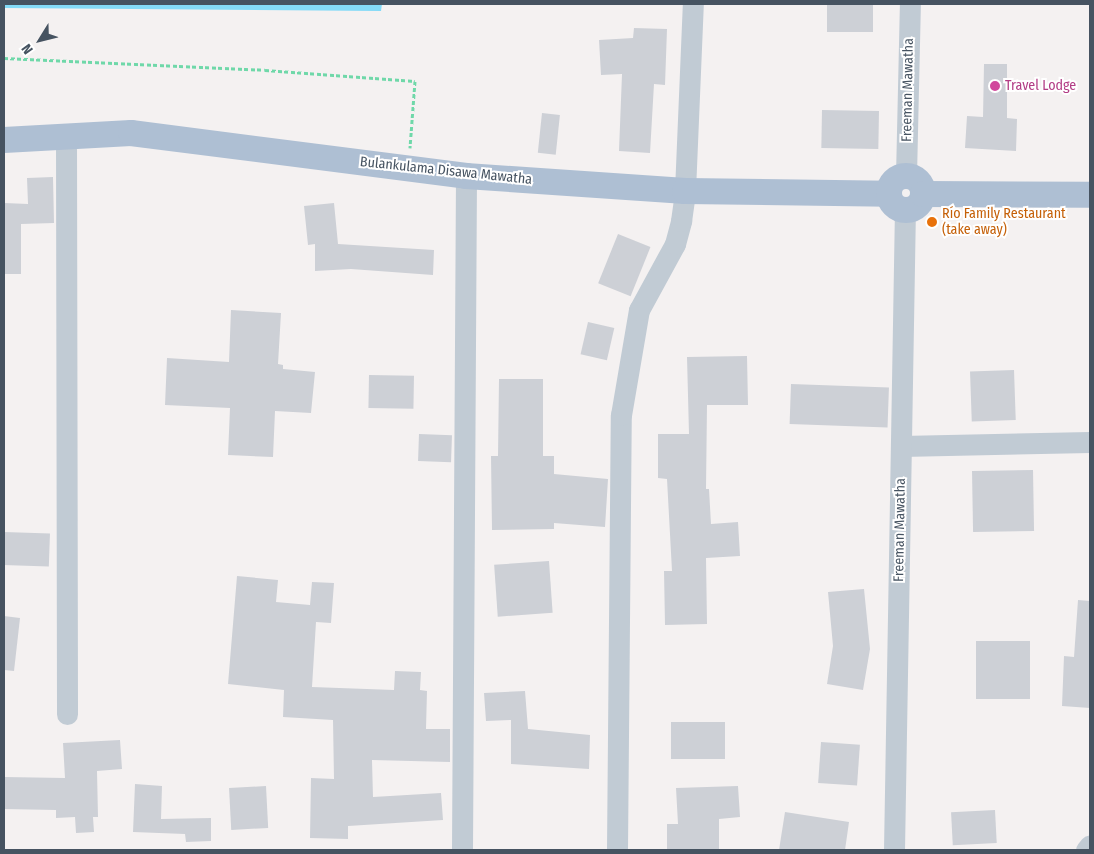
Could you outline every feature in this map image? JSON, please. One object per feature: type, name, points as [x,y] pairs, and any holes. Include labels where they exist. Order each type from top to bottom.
[{"type":"main road","name":"Bulankulama Disawa Mawatha","points":[[4,140],[131,133],[466,176],[685,191],[1090,195]]},
{"type":"street","points":[[617,850],[621,415],[639,310],[675,244],[685,191],[693,4]]},
{"type":"street","name":"Freeman Mawatha","points":[[894,850],[910,4]]},
{"type":"street","points":[[66,136],[67,714]]},
{"type":"street","points":[[462,850],[466,176]]},
{"type":"street","points":[[901,446],[1090,442]]},
{"type":"street","points":[[1086,850],[1090,845]]},
{"type":"path","points":[[4,58],[265,70],[415,81],[408,168]]},
{"type":"water","points":[[4,4],[382,4],[381,11],[4,8]]},
{"type":"building","points":[[827,4],[873,4],[873,32],[827,32]]},
{"type":"building","points":[[634,28],[667,29],[665,85],[654,84],[650,153],[619,151],[622,74],[601,75],[599,40],[633,38]]},
{"type":"building","points":[[984,64],[1007,64],[1007,118],[1017,119],[1016,151],[965,148],[967,116],[983,117]]},
{"type":"building","points":[[822,110],[879,111],[878,149],[821,148]]},
{"type":"building","points":[[542,113],[560,115],[556,155],[538,153]]},
{"type":"building","points":[[53,177],[54,223],[21,224],[21,274],[4,274],[4,203],[28,204],[27,178]]},
{"type":"building","points":[[334,203],[338,244],[434,250],[433,275],[351,269],[315,271],[315,244],[308,245],[304,206]]},
{"type":"building","points":[[618,234],[650,247],[631,296],[598,283]]},
{"type":"building","points":[[231,310],[281,313],[278,364],[283,365],[283,369],[315,372],[311,413],[275,411],[273,457],[228,455],[230,408],[165,405],[167,358],[229,362]]},
{"type":"building","points":[[588,322],[614,328],[607,360],[581,354]]},
{"type":"building","points":[[747,356],[748,405],[707,405],[706,489],[709,489],[711,524],[738,522],[740,556],[706,558],[707,624],[665,625],[664,571],[672,571],[667,479],[658,478],[658,434],[689,434],[687,357]]},
{"type":"building","points":[[1014,370],[1016,420],[972,422],[970,372]]},
{"type":"building","points":[[369,375],[414,376],[413,409],[368,408]]},
{"type":"building","points":[[499,379],[543,379],[543,456],[554,456],[554,474],[608,479],[605,527],[554,523],[554,529],[492,530],[491,456],[498,456]]},
{"type":"building","points":[[791,384],[889,387],[888,427],[790,424]]},
{"type":"building","points":[[419,434],[452,435],[451,462],[418,461]]},
{"type":"building","points":[[1033,470],[1034,531],[973,532],[972,471]]},
{"type":"building","points":[[4,532],[50,534],[49,567],[4,565]]},
{"type":"building","points":[[549,561],[553,613],[498,617],[494,565]]},
{"type":"building","points":[[237,576],[278,580],[276,602],[310,605],[312,582],[334,583],[331,623],[316,622],[312,687],[394,690],[395,671],[421,672],[420,690],[427,691],[426,729],[450,729],[450,762],[372,760],[373,797],[441,793],[443,820],[348,826],[348,839],[310,838],[311,778],[334,779],[333,720],[283,717],[284,690],[228,684]]},
{"type":"building","points":[[864,589],[870,649],[863,690],[827,684],[833,646],[828,592]]},
{"type":"building","points":[[1078,600],[1090,601],[1090,708],[1062,706],[1064,656],[1074,657]]},
{"type":"building","points":[[4,616],[20,618],[14,671],[4,670]]},
{"type":"building","points":[[976,641],[1030,641],[1030,699],[976,699]]},
{"type":"building","points":[[525,691],[528,729],[590,735],[589,769],[511,764],[511,720],[486,721],[484,693]]},
{"type":"building","points":[[671,722],[725,722],[725,759],[671,759]]},
{"type":"building","points":[[120,740],[122,769],[97,771],[98,817],[93,817],[94,832],[76,833],[75,817],[56,818],[56,810],[4,809],[4,777],[65,778],[63,743]]},
{"type":"building","points":[[821,742],[860,745],[857,786],[818,783]]},
{"type":"building","points":[[135,784],[162,786],[161,819],[211,818],[211,841],[186,842],[185,834],[133,832]]},
{"type":"building","points":[[266,786],[268,828],[231,830],[229,788]]},
{"type":"building","points":[[738,786],[740,817],[719,819],[719,850],[667,850],[667,824],[678,824],[676,788]]},
{"type":"building","points":[[995,810],[997,843],[953,845],[951,812]]},
{"type":"building","points":[[785,812],[849,822],[845,850],[779,850]]},
{"type":"place","name":"Travel Lodge","points":[[995,86]]},
{"type":"place","name":"Río Family Restaurant (take away)","points":[[932,222]]}]
